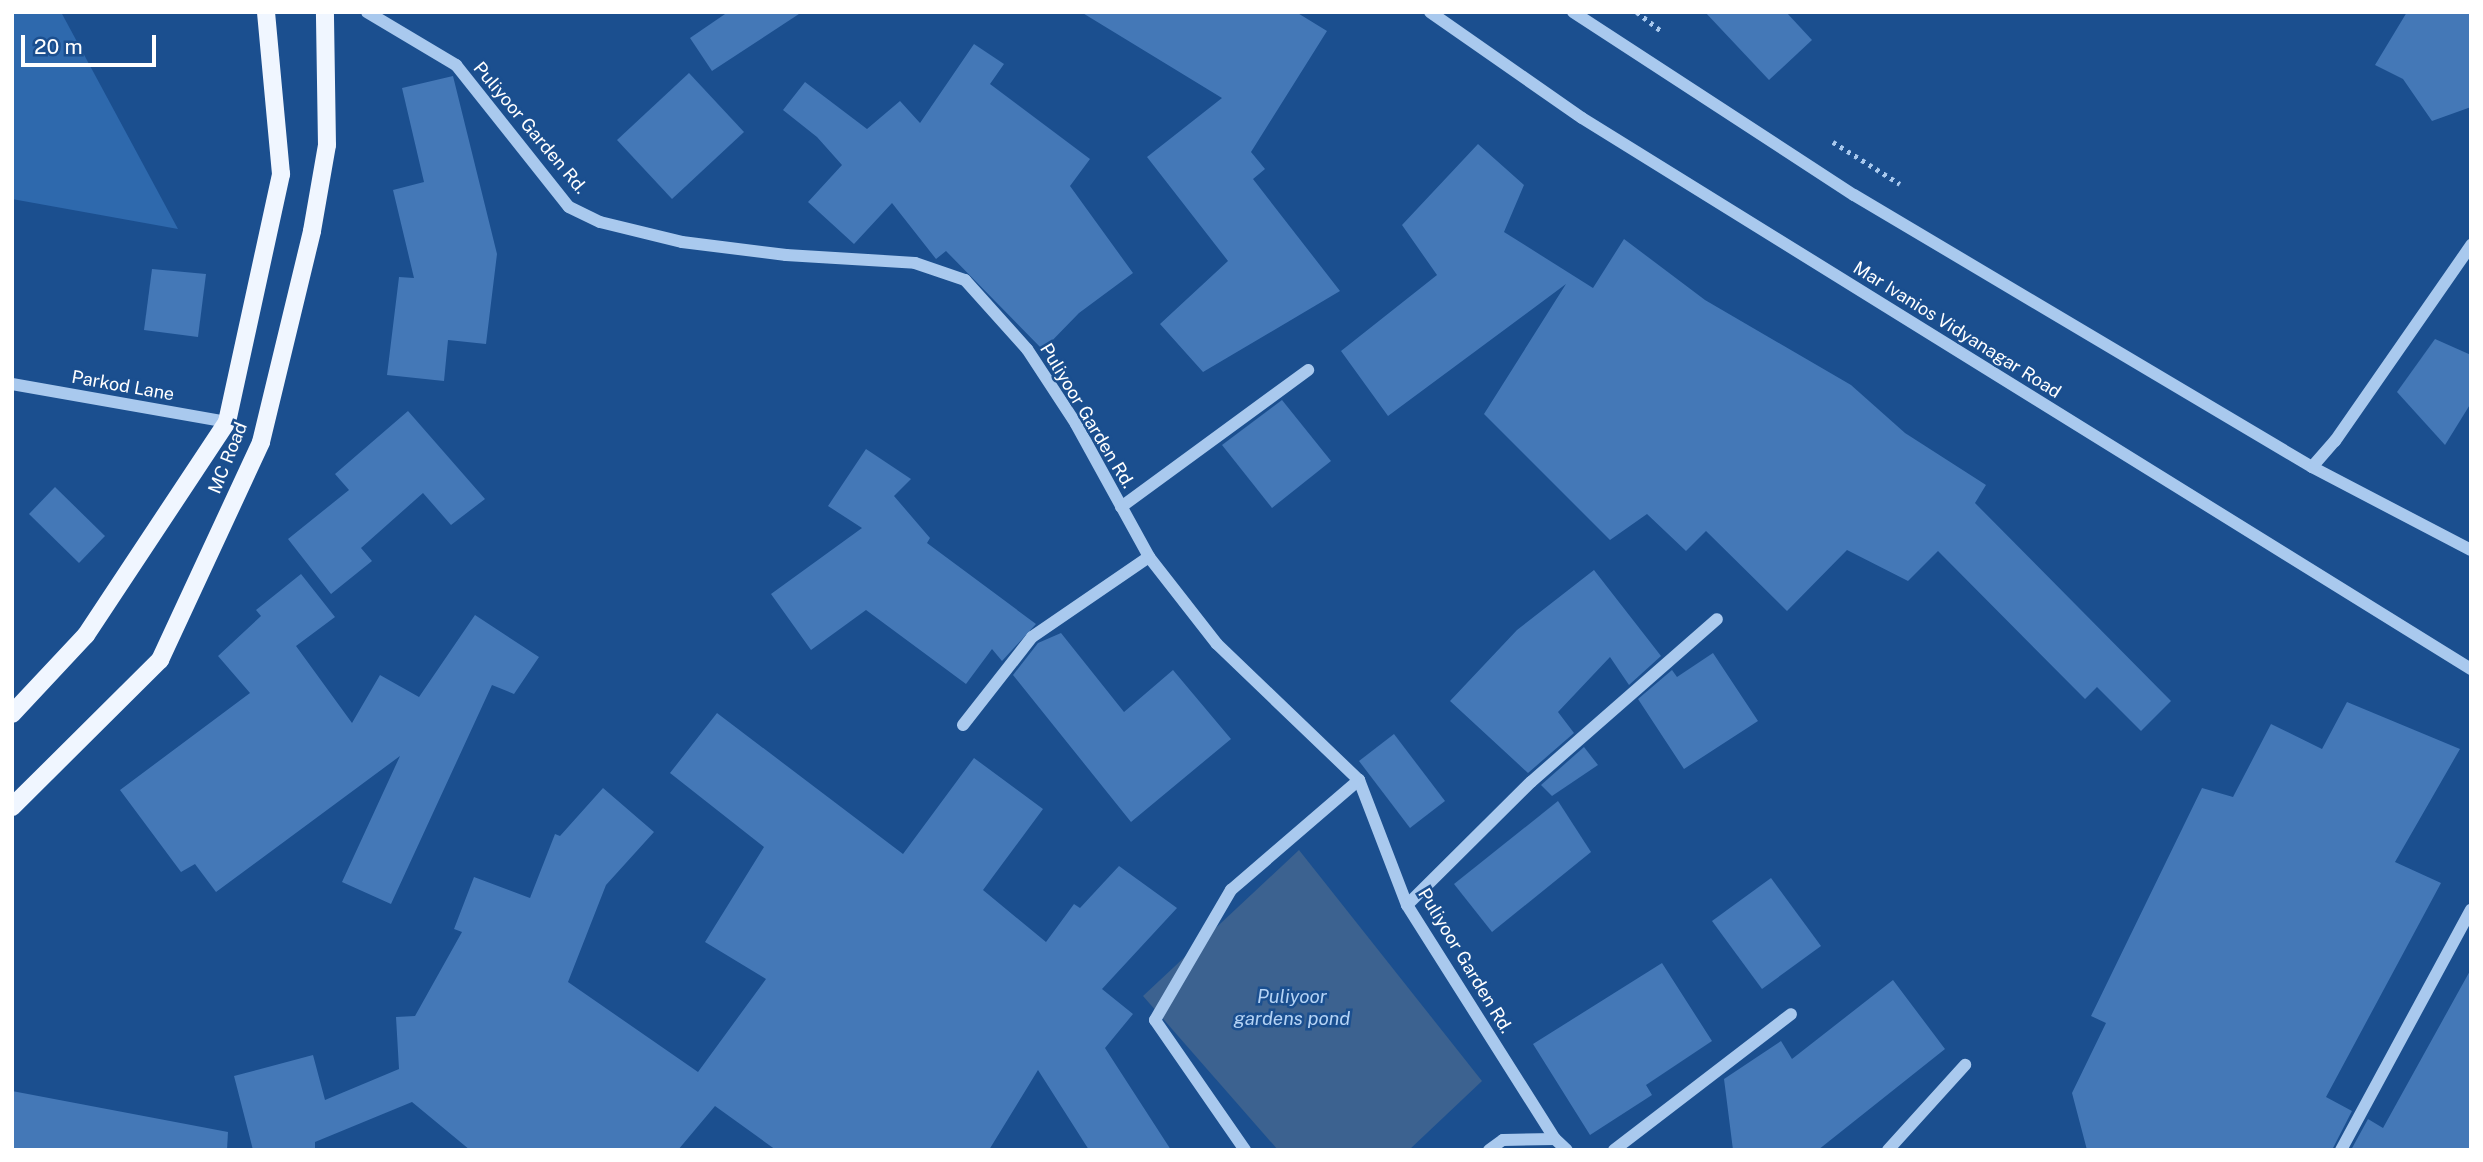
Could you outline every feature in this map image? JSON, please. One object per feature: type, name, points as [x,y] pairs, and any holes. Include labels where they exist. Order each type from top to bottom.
[{"type":"main road","name":"MC Road","points":[[12,714],[86,635],[227,422],[281,174],[266,12]]},
{"type":"main road","name":"MC Road","points":[[12,807],[160,660],[261,442],[312,231],[327,145],[326,12]]},
{"type":"street","name":"Puliyoor Garden Rd.","points":[[367,12],[456,65],[569,207],[600,222],[695,244],[915,263],[965,280],[1027,349],[1076,424],[1149,557],[1217,644],[1359,780],[1407,905],[1555,1139],[1567,1150]]},
{"type":"street","name":"Mar Ivanios Vidyanagar Road","points":[[1430,12],[1582,118],[2471,669]]},
{"type":"street","points":[[1573,12],[1854,195],[2312,467],[2471,550]]},
{"type":"street","points":[[2312,467],[2336,442],[2471,245]]},
{"type":"street","points":[[1121,507],[1308,370]]},
{"type":"street","name":"Parkod Lane","points":[[12,384],[227,422]]},
{"type":"street","points":[[963,725],[1032,637],[1149,557]]},
{"type":"street","points":[[1407,905],[1531,782],[1717,619]]},
{"type":"street","points":[[1245,1150],[1155,1020],[1231,890],[1359,780]]},
{"type":"street","points":[[2341,1150],[2471,910]]},
{"type":"street","points":[[1614,1150],[1791,1014]]},
{"type":"street","points":[[1888,1150],[1965,1065]]},
{"type":"street","points":[[1489,1150],[1503,1140],[1555,1139]]},
{"type":"shaded area","points":[[12,12],[61,12],[178,229],[12,199]]},
{"type":"water","name":"Puliyoor gardens pond","points":[[1299,850],[1482,1081],[1409,1150],[1278,1150],[1143,996]]},
{"type":"building","points":[[728,12],[802,12],[712,71],[690,38]]},
{"type":"building","points":[[1081,12],[1296,12],[1327,31],[1251,152],[1265,169],[1253,179],[1340,291],[1203,372],[1160,324],[1228,261],[1147,157],[1222,98]]},
{"type":"building","points":[[1705,12],[1786,12],[1812,40],[1769,80]]},
{"type":"building","points":[[2407,12],[2471,12],[2471,107],[2432,121],[2403,79],[2375,65]]},
{"type":"building","points":[[974,44],[1004,64],[990,84],[1090,159],[1070,186],[1133,273],[1079,313],[1043,350],[946,251],[936,259],[892,203],[854,244],[808,202],[842,165],[817,137],[783,110],[805,82],[867,129],[900,101],[920,123]]},
{"type":"building","points":[[689,73],[744,132],[672,199],[617,140]]},
{"type":"building","points":[[453,76],[497,254],[486,344],[448,340],[444,381],[387,375],[399,277],[414,278],[393,190],[424,182],[402,88]]},
{"type":"building","points":[[1478,144],[1524,185],[1504,232],[1593,288],[1624,239],[1705,300],[1851,385],[1905,433],[1986,485],[1975,503],[2171,701],[2141,731],[2097,687],[2085,699],[1938,551],[1908,581],[1847,550],[1787,611],[1706,531],[1686,551],[1647,514],[1610,540],[1484,414],[1566,284],[1388,416],[1341,351],[1437,275],[1402,225]]},
{"type":"building","points":[[152,269],[206,274],[198,337],[144,330]]},
{"type":"building","points":[[2435,339],[2471,355],[2471,403],[2445,445],[2397,392]]},
{"type":"building","points":[[1282,400],[1331,461],[1272,508],[1222,445]]},
{"type":"building","points":[[408,411],[485,499],[451,525],[423,493],[361,548],[372,561],[331,594],[288,539],[349,490],[335,474]]},
{"type":"building","points":[[866,449],[911,479],[894,496],[930,538],[927,543],[1036,624],[1002,661],[992,649],[966,684],[866,610],[811,650],[771,594],[862,528],[828,506]]},
{"type":"building","points":[[55,487],[105,536],[79,563],[29,514]]},
{"type":"building","points":[[1594,570],[1661,656],[1629,685],[1610,657],[1558,712],[1574,733],[1528,773],[1450,701],[1517,630]]},
{"type":"building","points":[[301,574],[335,617],[296,646],[352,723],[380,675],[419,697],[475,615],[539,657],[514,694],[492,685],[391,904],[342,882],[400,756],[216,892],[195,864],[181,872],[120,790],[250,693],[218,656],[261,616],[256,610]]},
{"type":"building","points":[[1061,633],[1124,712],[1173,670],[1231,739],[1131,822],[1013,675],[1038,643]]},
{"type":"building","points":[[1713,653],[1758,721],[1684,769],[1638,699],[1672,670],[1677,677]]},
{"type":"building","points":[[2347,702],[2460,749],[2395,862],[2441,883],[2326,1097],[2352,1111],[2332,1150],[2087,1150],[2072,1093],[2106,1023],[2091,1016],[2202,788],[2233,797],[2271,724],[2322,749]]},
{"type":"building","points":[[717,713],[903,854],[974,758],[1043,809],[983,890],[1046,942],[1074,904],[1080,908],[1119,866],[1177,908],[1102,989],[1133,1014],[1105,1048],[1171,1150],[1089,1150],[1038,1070],[989,1150],[776,1150],[715,1106],[678,1150],[470,1150],[412,1102],[315,1142],[315,1150],[253,1150],[234,1076],[313,1055],[325,1100],[399,1069],[396,1017],[415,1016],[462,932],[454,929],[474,877],[530,898],[555,834],[560,836],[603,788],[654,832],[606,885],[568,982],[698,1072],[766,979],[705,942],[764,847],[670,773]]},
{"type":"building","points":[[1394,734],[1445,801],[1410,828],[1359,761]]},
{"type":"building","points":[[1584,747],[1598,765],[1552,796],[1541,785]]},
{"type":"building","points":[[1558,801],[1591,852],[1492,932],[1454,884]]},
{"type":"building","points":[[1771,878],[1821,946],[1762,989],[1712,921]]},
{"type":"building","points":[[1662,963],[1712,1041],[1646,1085],[1652,1095],[1590,1135],[1533,1044]]},
{"type":"building","points":[[2471,969],[2471,1150],[2351,1150],[2368,1119],[2383,1128]]},
{"type":"building","points":[[1893,980],[1945,1049],[1818,1150],[1733,1150],[1724,1079],[1781,1041],[1792,1059]]},
{"type":"building","points":[[12,1091],[228,1132],[227,1150],[12,1150]]}]
